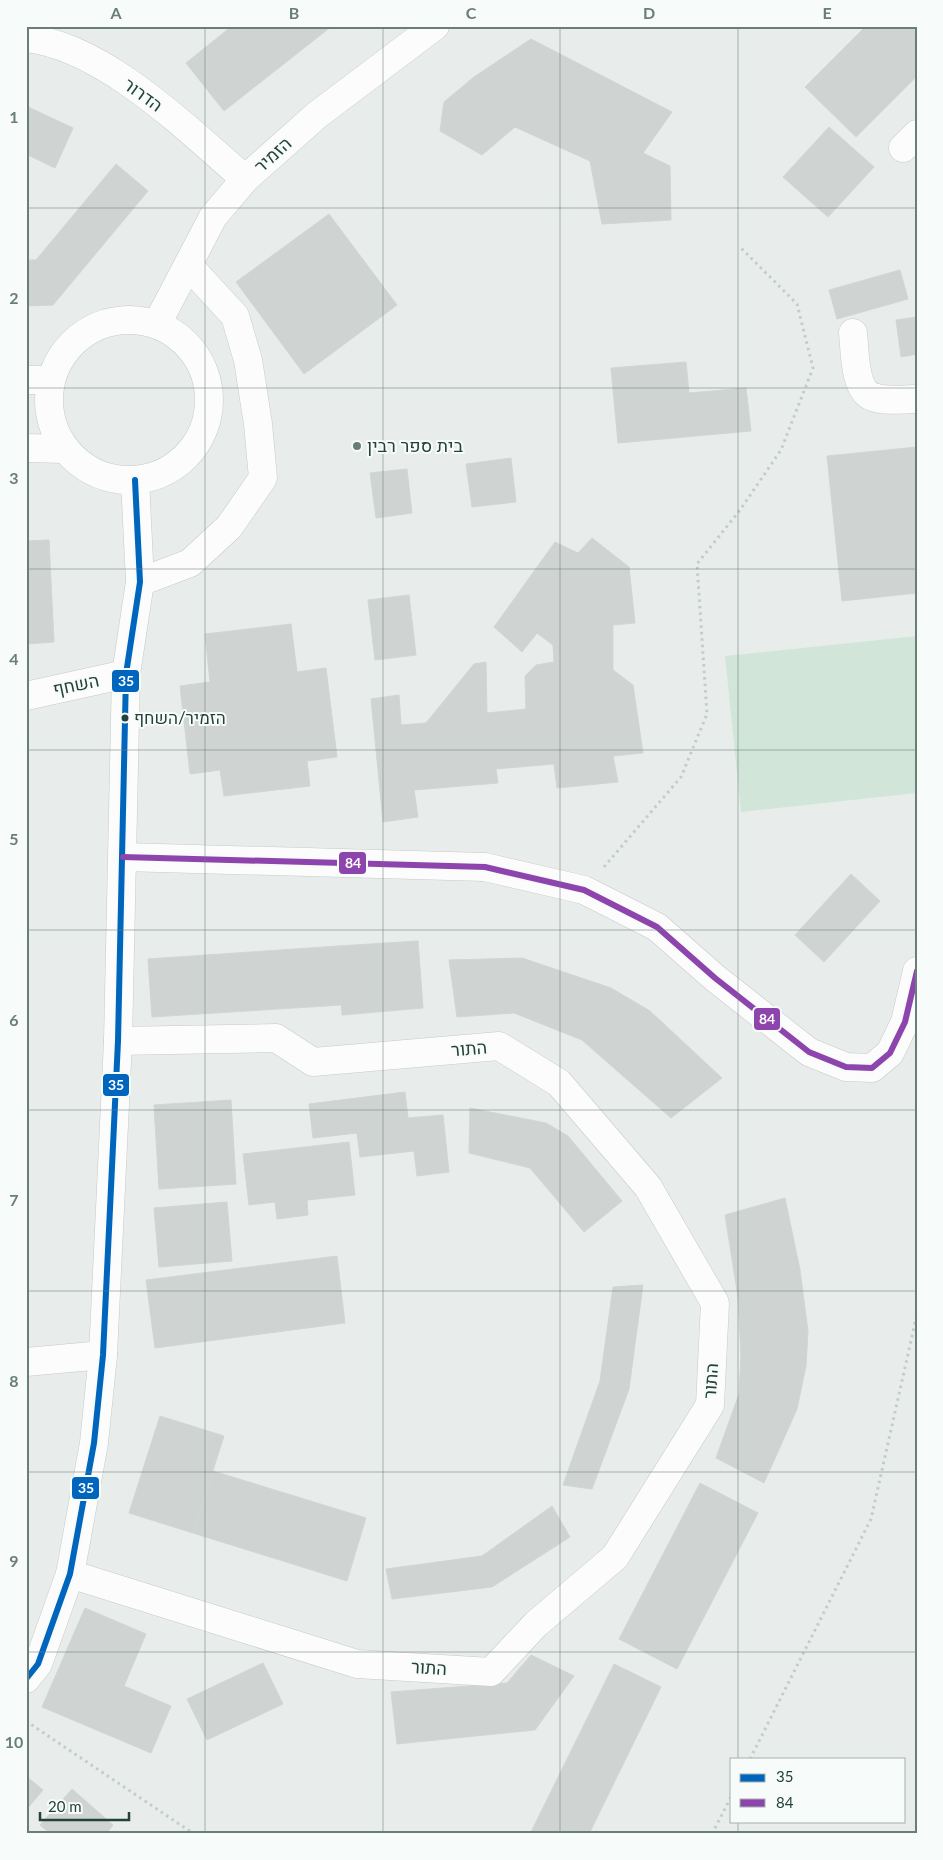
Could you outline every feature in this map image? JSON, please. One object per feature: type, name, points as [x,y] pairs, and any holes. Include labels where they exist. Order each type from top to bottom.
[{"type":"street","name":"הזמיר","points":[[157,324],[213,217],[245,179],[317,115],[435,26]]},
{"type":"street","name":"הדרור","points":[[26,38],[42,40],[71,38],[102,66],[155,102],[245,179]]},
{"type":"street","points":[[140,582],[190,562],[229,527],[264,478],[248,360],[235,316],[188,265]]},
{"type":"street","points":[[119,320],[138,320],[157,324],[178,336],[195,354],[206,375],[210,399],[207,423],[196,445],[180,463],[159,475],[135,480],[109,478],[84,467],[65,448],[54,428],[49,404],[39,380],[58,362],[69,347],[84,334],[100,325],[119,320]]},
{"type":"street","points":[[853,333],[858,381],[868,394],[874,398],[917,399]]},
{"type":"street","points":[[26,448],[65,448]]},
{"type":"street","points":[[26,1679],[38,1664],[70,1574],[94,1443],[103,1355],[118,1041],[126,674],[140,582],[135,480]]},
{"type":"street","name":"השחף","points":[[26,696],[126,674]]},
{"type":"street","points":[[123,857],[485,867],[584,890],[657,927],[715,978],[809,1052],[846,1067],[872,1068],[890,1053],[905,1022],[917,971]]},
{"type":"street","name":"התור","points":[[70,1574],[357,1664],[491,1672],[536,1624],[615,1557],[710,1405],[715,1304],[648,1187],[559,1083],[499,1046],[313,1062],[276,1038],[118,1041]]},
{"type":"street","points":[[26,1362],[103,1355]]},
{"type":"path","points":[[584,890],[681,777],[707,714],[697,564],[740,510],[781,450],[814,368],[798,304],[740,246]]},
{"type":"path","points":[[751,1758],[871,1519],[917,1314]]},
{"type":"path","points":[[26,1721],[194,1834]]},
{"type":"path","points":[[712,1834],[730,1799]]},
{"type":"green space","points":[[917,636],[917,793],[741,812],[725,656]]},
{"type":"building","points":[[232,26],[332,26],[224,111],[186,63]]},
{"type":"building","points":[[866,26],[917,26],[917,76],[856,137],[805,87]]},
{"type":"building","points":[[531,39],[672,112],[643,153],[670,166],[671,220],[602,224],[590,161],[515,127],[482,155],[440,131],[444,102],[474,77]]},
{"type":"building","points":[[26,106],[73,128],[55,168],[26,154]]},
{"type":"building","points":[[829,127],[874,167],[828,217],[783,177]]},
{"type":"building","points":[[116,164],[148,191],[53,305],[26,306],[26,260],[36,260]]},
{"type":"building","points":[[329,214],[397,305],[304,374],[236,282]]},
{"type":"building","points":[[900,270],[908,299],[837,319],[829,290]]},
{"type":"building","points":[[917,317],[917,354],[901,357],[896,320]]},
{"type":"building","points":[[686,362],[689,393],[746,388],[751,431],[618,443],[611,368]]},
{"type":"building","points":[[917,447],[917,593],[842,601],[827,456]]},
{"type":"building","points":[[511,458],[516,502],[472,507],[466,464]]},
{"type":"building","points":[[407,469],[412,513],[376,518],[370,473]]},
{"type":"building","points":[[592,538],[629,567],[635,623],[613,625],[613,670],[633,685],[643,753],[613,756],[618,782],[557,788],[554,764],[496,769],[498,783],[414,790],[418,817],[383,822],[371,699],[399,695],[401,725],[426,723],[474,664],[486,662],[487,713],[526,709],[525,676],[536,665],[554,662],[553,645],[537,633],[522,652],[494,627],[555,542],[578,553]]},
{"type":"building","points":[[49,540],[54,642],[26,644],[26,541]]},
{"type":"building","points":[[409,595],[416,655],[375,660],[368,600]]},
{"type":"building","points":[[291,624],[297,672],[326,668],[337,757],[307,761],[310,786],[224,796],[220,770],[190,774],[180,686],[210,682],[205,634]]},
{"type":"building","points":[[851,874],[880,901],[824,962],[795,935]]},
{"type":"building","points":[[418,941],[423,1008],[342,1015],[338,946]]},
{"type":"building","points":[[338,946],[342,1005],[152,1017],[148,959]]},
{"type":"building","points":[[522,958],[611,988],[650,1011],[722,1078],[671,1118],[582,1040],[514,1013],[457,1017],[449,960]]},
{"type":"building","points":[[405,1092],[408,1118],[443,1115],[449,1172],[417,1176],[414,1151],[360,1157],[357,1133],[313,1138],[309,1104]]},
{"type":"building","points":[[231,1100],[236,1184],[159,1189],[154,1105]]},
{"type":"building","points":[[470,1108],[546,1123],[568,1136],[530,1168],[469,1153]]},
{"type":"building","points":[[568,1136],[622,1201],[584,1232],[530,1168]]},
{"type":"building","points":[[349,1142],[355,1195],[307,1200],[308,1215],[277,1219],[275,1202],[249,1205],[243,1154]]},
{"type":"building","points":[[785,1198],[800,1270],[808,1331],[806,1366],[797,1409],[764,1483],[716,1458],[739,1394],[741,1355],[738,1297],[725,1215]]},
{"type":"building","points":[[227,1202],[232,1261],[159,1267],[154,1208]]},
{"type":"building","points":[[337,1256],[345,1323],[155,1348],[146,1280]]},
{"type":"building","points":[[643,1285],[629,1389],[592,1489],[563,1485],[600,1381],[613,1287]]},
{"type":"building","points":[[160,1416],[224,1436],[193,1533],[129,1513]]},
{"type":"building","points":[[213,1471],[366,1518],[347,1581],[193,1533]]},
{"type":"building","points":[[700,1483],[758,1513],[677,1669],[619,1639]]},
{"type":"building","points":[[552,1506],[570,1537],[492,1587],[392,1599],[386,1569],[482,1556]]},
{"type":"building","points":[[85,1608],[146,1634],[124,1686],[171,1706],[151,1753],[42,1707]]},
{"type":"building","points":[[531,1655],[574,1676],[535,1730],[397,1744],[391,1692],[507,1683]]},
{"type":"building","points":[[263,1663],[283,1704],[207,1740],[187,1699]]},
{"type":"building","points":[[614,1664],[661,1687],[589,1834],[530,1834]]},
{"type":"building","points":[[26,1776],[43,1790],[26,1810]]},
{"type":"building","points":[[72,1789],[113,1825],[106,1834],[51,1834],[40,1825]]},
{"type":"transit line","name":"35","points":[[26,1679],[38,1664],[70,1574],[94,1443],[103,1355],[118,1041],[126,674],[140,582],[135,480]]},
{"type":"transit line","name":"84","points":[[123,857],[485,867],[584,890],[657,927],[715,978],[809,1052],[846,1067],[872,1068],[890,1053],[905,1022],[917,971]]},
{"type":"place","name":"בית ספר רבין","points":[[357,446]]},
{"type":"place","name":"הזמיר/השחף","points":[[125,718]]}]
